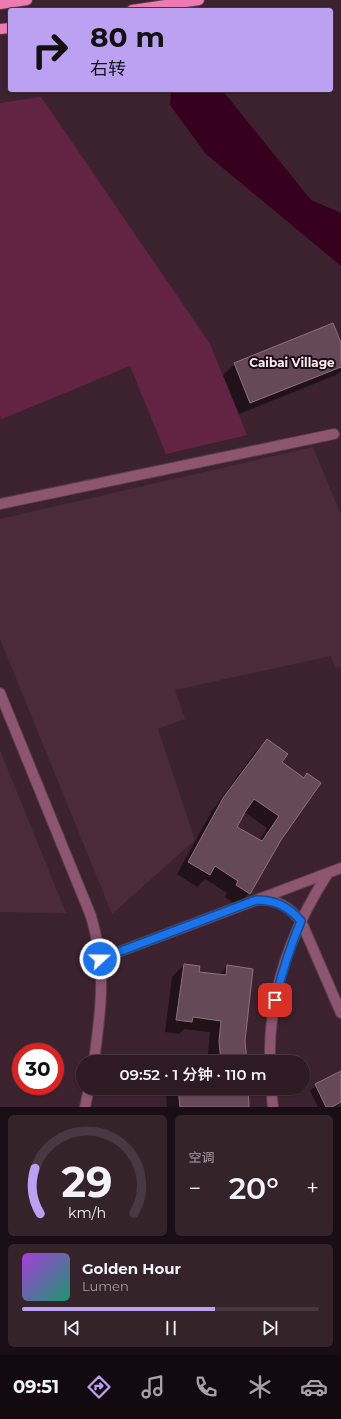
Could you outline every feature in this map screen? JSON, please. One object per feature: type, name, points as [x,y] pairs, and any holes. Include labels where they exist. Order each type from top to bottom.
[{"type":"main road","points":[[0,4],[27,0]]},
{"type":"main road","points":[[145,8],[198,0]]},
{"type":"street","points":[[0,504],[334,434]]},
{"type":"street","points":[[0,693],[91,916],[97,938],[100,959],[101,1000],[95,1055]]},
{"type":"street","points":[[100,959],[341,868]]},
{"type":"street","points":[[270,1055],[271,1028],[275,1000],[290,947],[313,896],[328,873]]},
{"type":"street","points":[[256,900],[266,900],[281,904],[294,913],[301,921],[341,1012]]},
{"type":"street","points":[[85,1107],[88,1095]]},
{"type":"street","points":[[272,1095],[273,1107]]},
{"type":"shaded area","points":[[171,92],[224,92],[311,200],[341,213],[341,266],[206,154],[170,105]]},
{"type":"shaded area","points":[[41,97],[210,344],[247,435],[166,454],[130,366],[2,419],[0,416],[0,103]]},
{"type":"shaded area","points":[[313,447],[341,515],[341,667],[335,668],[331,656],[175,690],[185,719],[158,729],[195,840],[112,914],[0,639],[0,519]]},
{"type":"shaded area","points":[[0,750],[66,913],[0,912]]},
{"type":"building","points":[[333,323],[341,343],[341,367],[250,403],[234,363]]},
{"type":"building","points":[[267,739],[288,754],[282,762],[304,778],[307,773],[321,783],[281,840],[250,894],[236,885],[238,881],[215,866],[210,875],[188,862],[223,798]],"holes":[[[254,799],[279,816],[262,841],[237,827]]]},
{"type":"building","points":[[184,964],[200,966],[199,972],[226,975],[227,965],[253,969],[245,1041],[246,1055],[220,1055],[219,1041],[221,1021],[193,1017],[192,1022],[176,1020]]},
{"type":"building","points":[[341,1071],[341,1102],[332,1107],[326,1107],[315,1084]]},
{"type":"building","points":[[179,1095],[248,1095],[249,1107],[180,1107]]},
{"type":"district","name":"Caibai Village","points":[[292,363]]},
{"type":"route","points":[[100,959],[256,900],[276,902],[286,906],[301,921],[290,947],[275,1000]]}]
